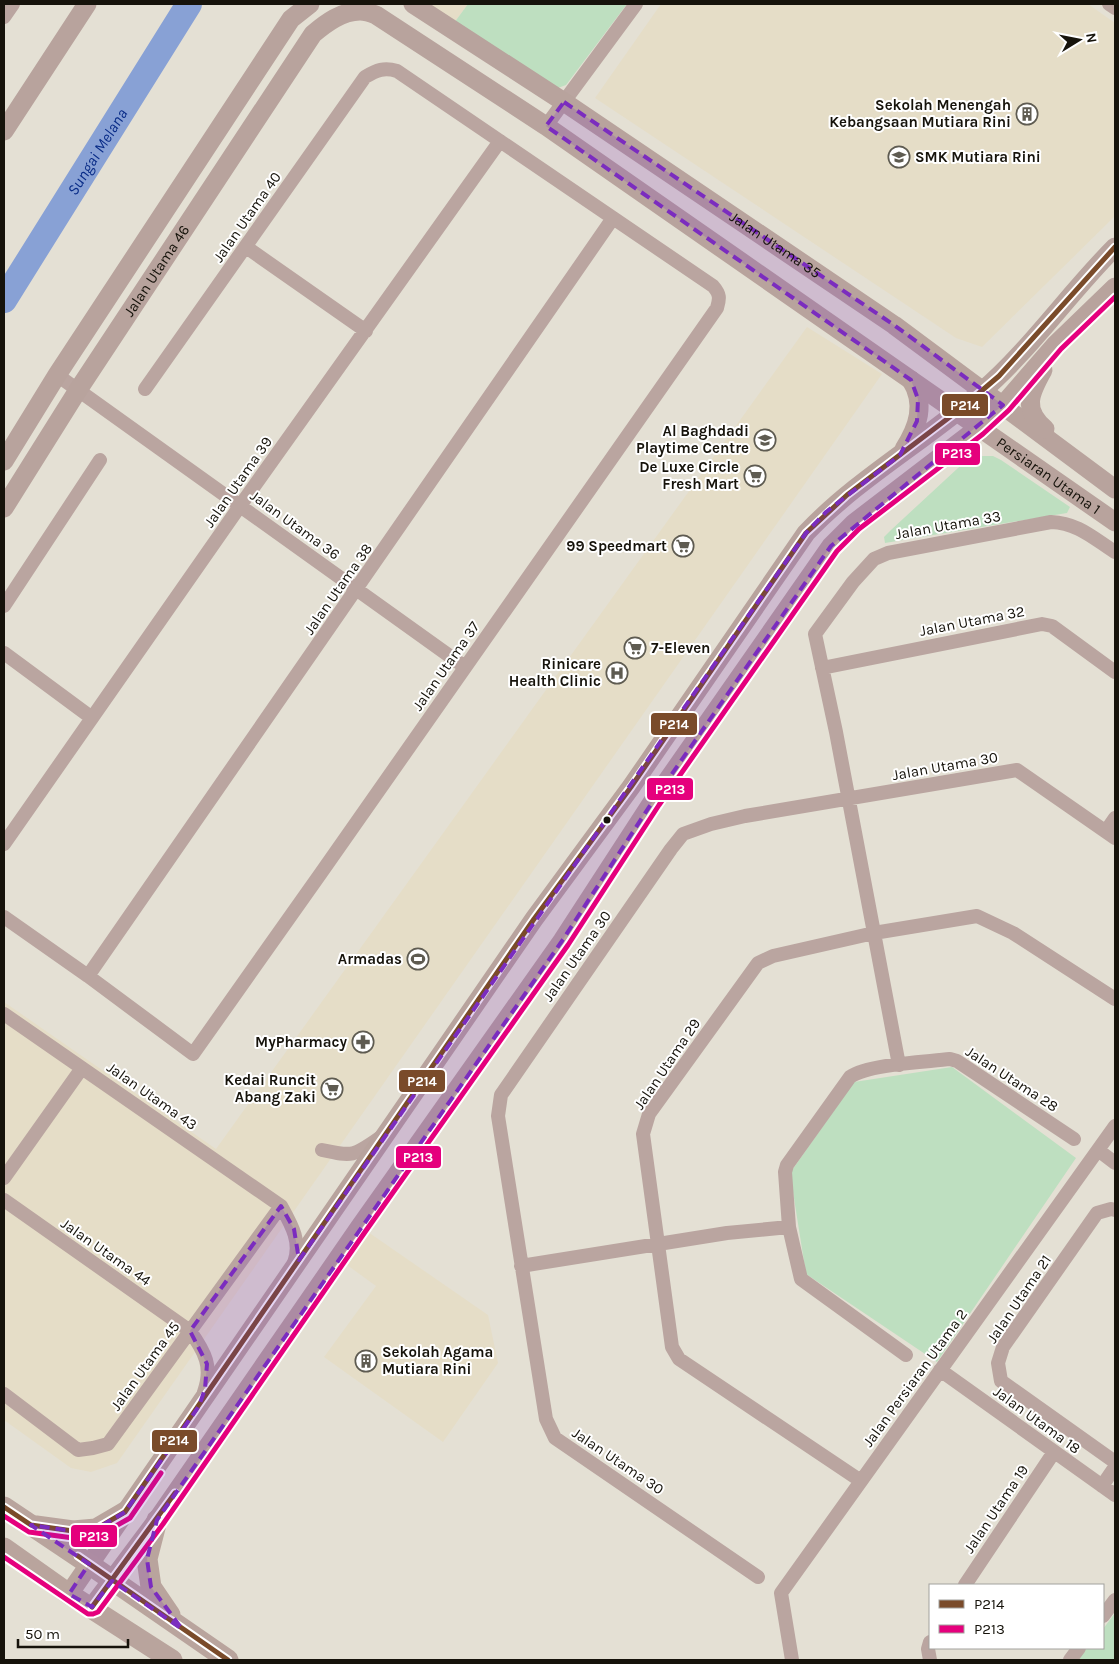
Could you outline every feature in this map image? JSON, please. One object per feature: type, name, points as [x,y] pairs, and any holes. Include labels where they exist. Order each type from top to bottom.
[{"type":"main road","points":[[4,1507],[228,1660]]},
{"type":"main road","points":[[31,1525],[73,1531],[96,1529],[125,1512]]},
{"type":"main road","points":[[157,1520],[147,1559],[151,1586],[163,1606],[182,1629]]},
{"type":"main road","points":[[4,1548],[69,1594],[172,1660]]},
{"type":"street","points":[[4,18],[13,4]]},
{"type":"street","points":[[4,131],[87,4]]},
{"type":"street","name":"Jalan Utama 46","points":[[4,461],[58,375],[291,19],[310,4]]},
{"type":"street","name":"Jalan Utama 35","points":[[413,4],[564,102],[894,325],[983,390]]},
{"type":"street","points":[[636,4],[546,126],[957,413]]},
{"type":"street","points":[[1109,4],[1115,8]]},
{"type":"street","name":"Jalan Utama 46","points":[[4,508],[78,390],[313,34],[327,22],[342,15],[361,11],[376,15],[546,126]]},
{"type":"street","name":"Jalan Utama 40","points":[[146,389],[365,77],[379,69],[397,71],[500,141]]},
{"type":"street","points":[[500,141],[614,218]]},
{"type":"street","name":"Jalan Utama 39","points":[[4,844],[240,506],[500,141]]},
{"type":"street","name":"Jalan Utama 37","points":[[88,976],[192,1054],[717,308],[720,299],[713,286],[614,218]]},
{"type":"street","name":"Jalan Utama 38","points":[[88,976],[614,218]]},
{"type":"street","points":[[246,247],[366,331]]},
{"type":"street","points":[[69,1594],[534,919],[631,786],[806,533],[826,512],[957,413],[983,390],[1115,247]]},
{"type":"street","points":[[92,1607],[157,1520],[359,1228],[562,942],[654,801],[831,546],[854,523],[978,428],[1003,405],[1056,344],[1115,287]]},
{"type":"street","points":[[1056,344],[1032,389],[1030,410],[1036,422],[1093,472]]},
{"type":"street","name":"Jalan Utama 36","points":[[58,375],[465,667]]},
{"type":"street","points":[[900,455],[913,435],[919,409],[917,390],[911,380]]},
{"type":"street","name":"Persiaran Utama 1","points":[[983,390],[1115,488]]},
{"type":"street","name":"Persiaran Utama 1","points":[[957,413],[1115,522]]},
{"type":"street","points":[[4,606],[100,460]]},
{"type":"street","name":"Jalan Utama 33","points":[[822,668],[815,634],[853,582],[874,560],[888,552],[1051,522],[1065,523],[1077,527],[1115,552]]},
{"type":"street","name":"Jalan Utama 32","points":[[822,668],[1042,624],[1052,626],[1115,672]]},
{"type":"street","points":[[4,653],[92,718]]},
{"type":"street","points":[[822,668],[849,798],[899,1065]]},
{"type":"street","name":"Jalan Utama 30","points":[[758,1577],[555,1438],[546,1419],[521,1266],[498,1116],[502,1095],[683,834],[712,824],[745,816],[1017,770],[1110,834]]},
{"type":"street","points":[[1110,834],[1115,818]]},
{"type":"street","name":"Jalan Utama 29","points":[[861,1481],[679,1359],[672,1347],[643,1134],[649,1114],[758,963],[773,956],[874,933],[977,916],[1013,933],[1115,999]]},
{"type":"street","points":[[4,917],[88,976]]},
{"type":"street","name":"Jalan Utama 43","points":[[4,1014],[282,1206]]},
{"type":"street","name":"Jalan Utama 28","points":[[906,1355],[801,1279],[789,1227],[785,1172],[787,1165],[850,1077],[857,1072],[950,1059],[957,1061],[1074,1138]]},
{"type":"street","points":[[4,1178],[82,1068]]},
{"type":"street","name":"Jalan Persiaran Utama 2","points":[[792,1660],[781,1594],[1115,1126]]},
{"type":"street","points":[[322,1150],[355,1154],[388,1132]]},
{"type":"street","points":[[1098,1150],[1115,1163]]},
{"type":"street","name":"Jalan Utama 44","points":[[4,1200],[190,1331]]},
{"type":"street","points":[[282,1206],[294,1229],[297,1243],[296,1257],[288,1276]]},
{"type":"street","name":"Jalan Utama 45","points":[[4,1394],[78,1450],[108,1444],[282,1206]]},
{"type":"street","name":"Jalan Utama 21","points":[[1115,1210],[1111,1209],[1097,1213],[1003,1347],[998,1363],[1001,1382],[1115,1462]]},
{"type":"street","points":[[521,1266],[657,1246],[727,1233],[789,1227]]},
{"type":"street","points":[[190,1331],[203,1349],[207,1364],[208,1377],[199,1406]]},
{"type":"street","name":"Jalan Utama 18","points":[[940,1370],[1115,1495]]},
{"type":"street","name":"Jalan Utama 19","points":[[966,1584],[1054,1452]]},
{"type":"street","points":[[1102,1486],[1115,1467]]},
{"type":"street","points":[[1104,1615],[1115,1600]]},
{"type":"street","points":[[929,1646],[930,1660]]},
{"type":"street","points":[[1070,1660],[1078,1649]]},
{"type":"highlighted area","points":[[564,102],[894,325],[1003,405],[831,546],[653,801],[562,941],[157,1520],[147,1559],[151,1587],[182,1629],[112,1581],[92,1607],[69,1594],[89,1564],[31,1525],[73,1531],[96,1529],[125,1512],[199,1406],[205,1389],[207,1364],[190,1331],[281,1206],[294,1229],[299,1260],[806,533],[826,512],[900,455],[917,421],[918,399],[911,380],[546,126]]},
{"type":"shaded area","points":[[426,4],[468,4],[454,23]]},
{"type":"shaded area","name":"SMK Mutiara Rini","points":[[661,4],[1088,4],[1115,23],[1115,216],[982,347],[956,338],[595,98]]},
{"type":"shaded area","points":[[807,327],[882,374],[117,1463],[91,1472],[71,1468],[4,1420],[4,1002],[216,1149]]},
{"type":"shaded area","points":[[368,1232],[488,1315],[498,1363],[443,1442],[324,1357],[376,1286],[347,1265]]},
{"type":"green space","points":[[468,4],[627,4],[566,85],[558,88],[454,23]]},
{"type":"green space","points":[[993,456],[1001,460],[1070,507],[1067,513],[885,543],[884,537],[958,468],[972,457]]},
{"type":"green space","points":[[952,1067],[1076,1158],[937,1362],[806,1274],[790,1173],[854,1082]]},
{"type":"green space","points":[[1115,1613],[1115,1660],[1077,1660],[1086,1649],[1104,1649],[1104,1628]]},
{"type":"waterway","name":"Sungai Melana","points":[[4,300],[189,4]]},
{"type":"transit line","name":"P214","points":[[4,1507],[31,1525],[73,1531],[96,1529],[125,1512],[534,919],[631,787],[806,533],[847,495],[959,410],[999,376],[1115,247]]},
{"type":"transit line","name":"P213","points":[[4,1557],[88,1614],[98,1612],[163,1524],[365,1232],[568,945],[659,805],[837,551],[859,529],[983,434],[1009,410],[1061,349],[1115,297]]},
{"type":"transit line","name":"P213","points":[[4,1516],[29,1532],[73,1538],[98,1536],[130,1518],[161,1473]]},
{"type":"transit line","name":"P214","points":[[92,1607],[175,1493]]},
{"type":"transit line","name":"P214","points":[[78,1556],[228,1660]]},
{"type":"place","name":"Sekolah Menengah Kebangsaan Mutiara Rini","points":[[1027,114]]},
{"type":"place","name":"SMK Mutiara Rini","points":[[899,157]]},
{"type":"place","name":"Al Baghdadi Playtime Centre","points":[[765,440]]},
{"type":"place","name":"De Luxe Circle Fresh Mart","points":[[755,476]]},
{"type":"place","name":"99 Speedmart","points":[[683,546]]},
{"type":"place","name":"7-Eleven","points":[[635,648]]},
{"type":"place","name":"Rinicare Health Clinic","points":[[617,673]]},
{"type":"place","name":"Armadas","points":[[418,959]]},
{"type":"place","name":"MyPharmacy","points":[[363,1042]]},
{"type":"place","name":"Kedai Runcit Abang Zaki","points":[[332,1089]]},
{"type":"place","name":"Sekolah Agama Mutiara Rini","points":[[366,1361]]}]
